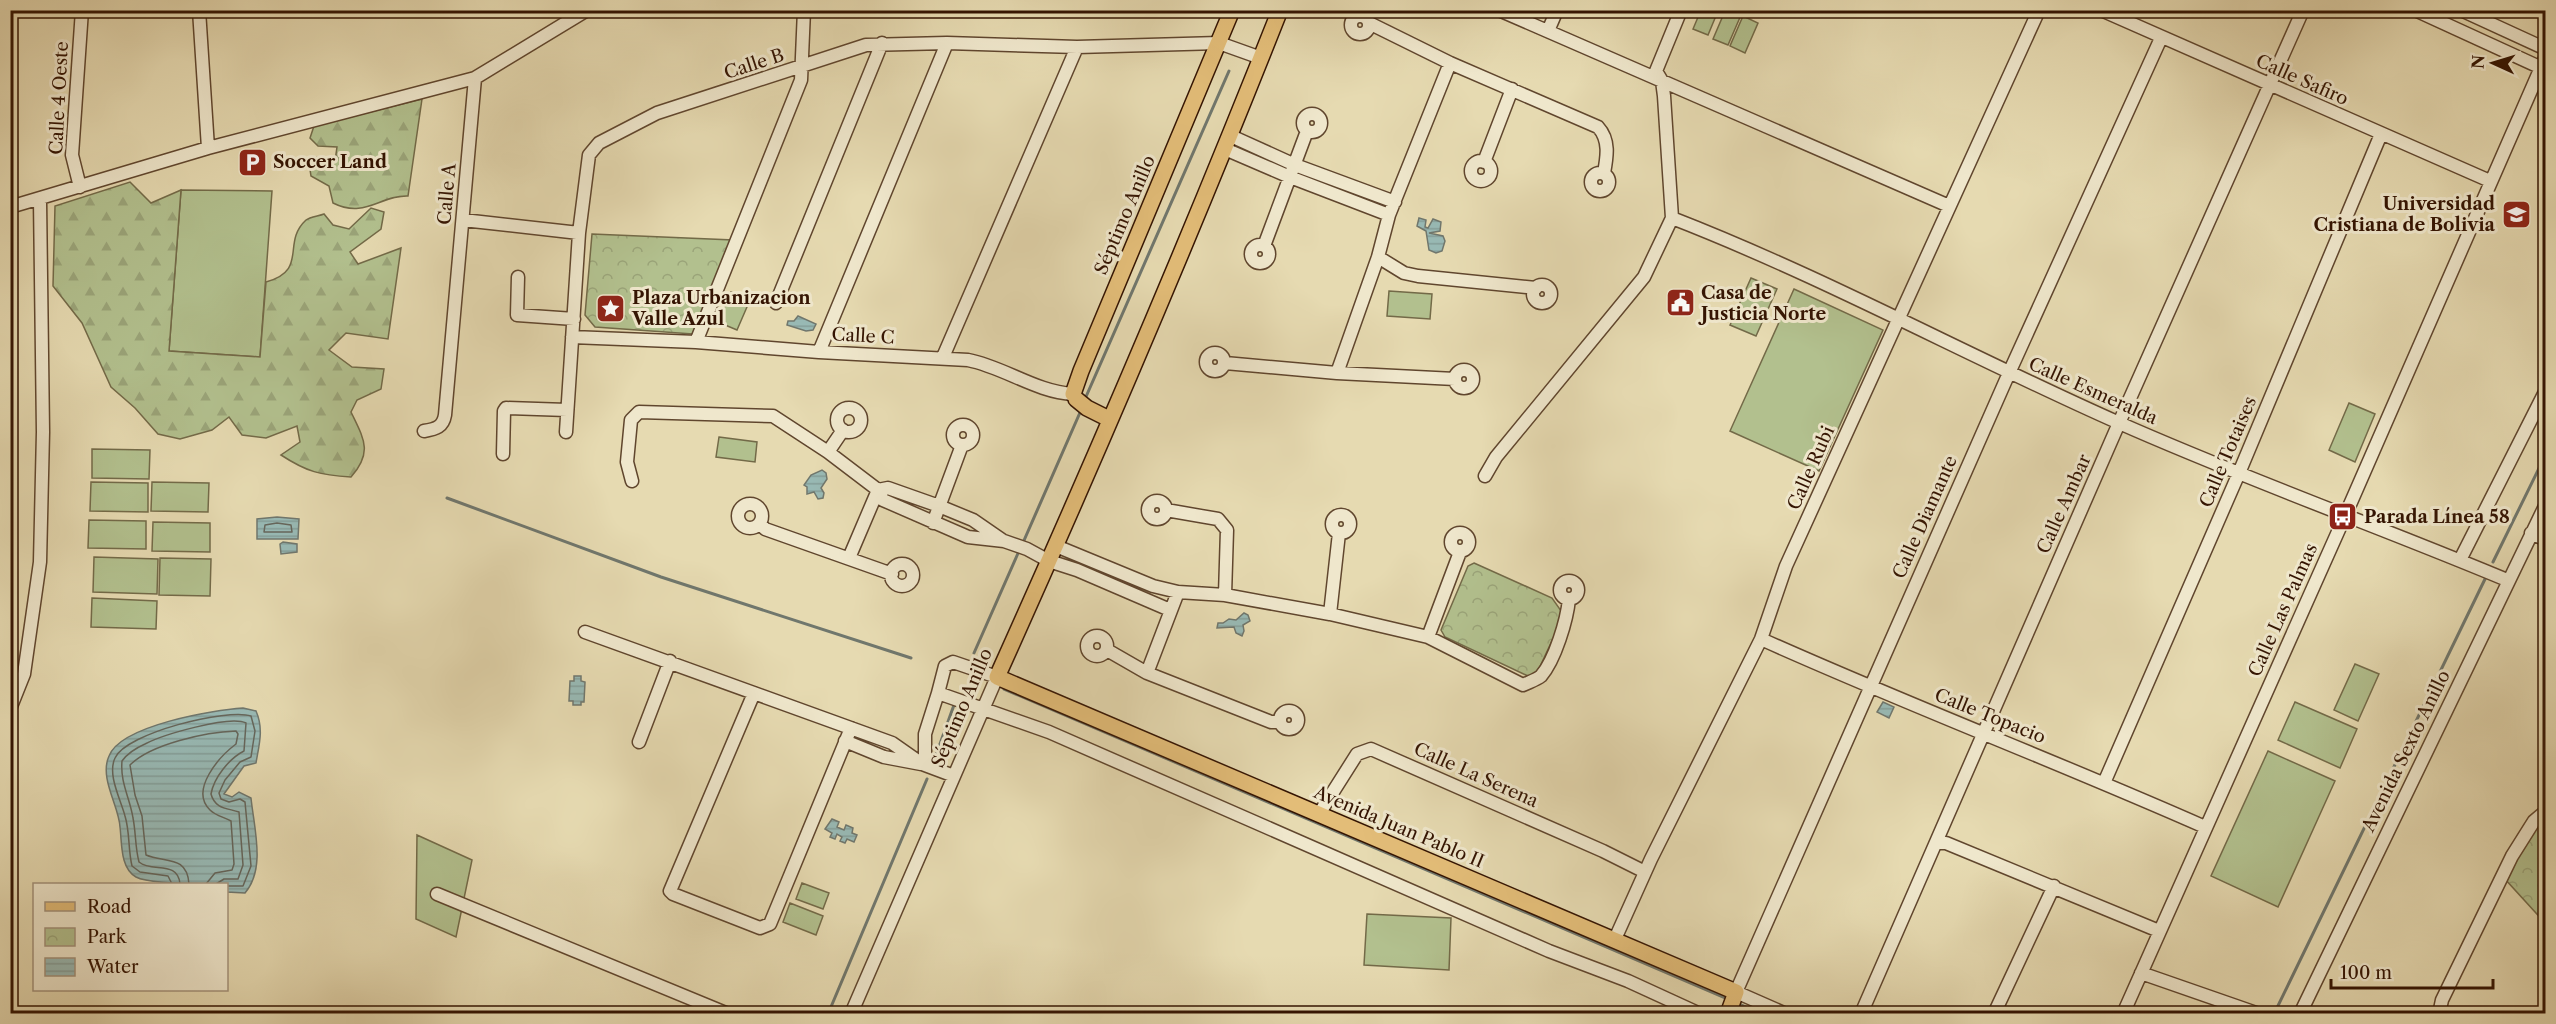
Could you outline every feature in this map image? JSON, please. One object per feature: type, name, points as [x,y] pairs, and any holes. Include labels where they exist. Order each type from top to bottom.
[{"type":"main road","name":"Séptimo Anillo","points":[[1079,401],[1081,371],[1232,10]]},
{"type":"main road","name":"Séptimo Anillo","points":[[997,677],[1056,546],[1228,142],[1280,10]]},
{"type":"main road","points":[[1079,401],[1109,419]]},
{"type":"main road","name":"Avenida Juan Pablo II","points":[[997,677],[1615,939],[1732,1003]]},
{"type":"street","name":"Calle 4 Oeste","points":[[80,187],[72,155],[82,10]]},
{"type":"street","points":[[199,10],[208,148]]},
{"type":"street","points":[[10,207],[40,200],[208,148],[475,78],[587,10]]},
{"type":"street","points":[[696,342],[797,91],[802,68],[804,10]]},
{"type":"street","points":[[1499,10],[1949,206]]},
{"type":"street","points":[[1548,31],[1557,10]]},
{"type":"street","points":[[1485,476],[1496,457],[1644,277],[1672,218],[1662,81],[1656,71],[1681,10]]},
{"type":"street","name":"Calle Rubi","points":[[1615,939],[1645,872],[1761,639],[1771,604],[1786,566],[2039,10]]},
{"type":"street","name":"Calle Safiro","points":[[2101,10],[2490,181]]},
{"type":"street","name":"Calle Ambar","points":[[1860,1014],[2303,10]]},
{"type":"street","points":[[2415,10],[2544,65]]},
{"type":"street","points":[[2461,10],[2546,49]]},
{"type":"street","points":[[1369,23],[1450,63],[1598,127],[1607,142],[1604,173]]},
{"type":"street","name":"Calle Diamante","points":[[1732,1003],[2009,373],[2161,38]]},
{"type":"street","points":[[776,303],[882,43]]},
{"type":"street","name":"Calle B","points":[[566,432],[579,233],[589,154],[599,143],[657,113],[802,68],[866,45],[882,43],[1077,47],[1219,43]]},
{"type":"street","points":[[1219,43],[1261,58]]},
{"type":"street","points":[[819,352],[947,44]]},
{"type":"street","points":[[943,357],[1077,47]]},
{"type":"street","points":[[1337,373],[1378,257],[1389,215],[1450,63]]},
{"type":"street","name":"Calle Las Palmas","points":[[2123,1014],[2490,181],[2544,65]]},
{"type":"street","name":"Calle A","points":[[424,430],[438,428],[442,425],[445,415],[475,78]]},
{"type":"street","points":[[1484,162],[1512,89]]},
{"type":"street","points":[[1264,246],[1307,131]]},
{"type":"street","name":"Calle Totaises","points":[[2104,783],[2239,472],[2381,134]]},
{"type":"street","points":[[1228,142],[1395,202]]},
{"type":"street","points":[[1228,142],[1290,177],[1389,215]]},
{"type":"street","points":[[10,709],[24,674],[40,562],[43,432],[40,200]]},
{"type":"street","name":"Calle Esmeralda","points":[[1672,218],[1754,250],[2009,373],[2119,423],[2344,516],[2507,580]]},
{"type":"street","points":[[463,220],[579,233]]},
{"type":"street","points":[[1378,257],[1404,273],[1418,276],[1536,288]]},
{"type":"street","points":[[518,277],[517,315],[574,319]]},
{"type":"street","name":"Calle C","points":[[572,337],[943,357],[981,362],[1079,401]]},
{"type":"street","points":[[1224,363],[1337,373],[1455,379]]},
{"type":"street","points":[[2460,560],[2546,390]]},
{"type":"street","points":[[503,454],[504,411],[506,408],[567,410]]},
{"type":"street","points":[[632,481],[627,462],[631,420],[639,412],[773,416],[828,452],[878,490],[883,500],[968,537],[1007,542],[1027,549],[1049,561],[1076,569],[1170,610]]},
{"type":"street","points":[[828,452],[843,430]]},
{"type":"street","points":[[933,523],[962,445]]},
{"type":"street","points":[[878,490],[888,488],[939,506],[973,520],[1007,542]]},
{"type":"street","points":[[849,558],[878,490]]},
{"type":"street","points":[[1166,510],[1218,519],[1224,523],[1227,530],[1225,595]]},
{"type":"street","name":"Avenida Sexto Anillo","points":[[2300,1014],[2507,580],[2544,512]]},
{"type":"street","points":[[760,524],[765,529],[892,574]]},
{"type":"street","points":[[1329,614],[1339,533]]},
{"type":"street","points":[[2531,533],[2546,540]]},
{"type":"street","points":[[1056,546],[1153,586],[1178,592],[1225,595],[1329,614],[1428,637],[1523,685],[1540,677],[1545,669],[1564,628],[1569,599]]},
{"type":"street","points":[[1428,637],[1460,552]]},
{"type":"street","points":[[1147,673],[1178,592]]},
{"type":"street","points":[[585,632],[670,660],[901,747],[923,764]]},
{"type":"street","name":"Calle Topacio","points":[[1761,639],[1871,688],[1984,732],[2205,827]]},
{"type":"street","points":[[1107,650],[1147,673],[1271,722],[1280,721]]},
{"type":"street","points":[[639,742],[670,660]]},
{"type":"street","points":[[923,764],[926,734],[945,666],[953,662],[997,677]]},
{"type":"street","name":"Séptimo Anillo","points":[[851,1014],[997,677]]},
{"type":"street","points":[[754,693],[670,886],[673,894],[760,928],[768,926],[851,728]]},
{"type":"street","points":[[938,693],[983,707],[1059,736],[1509,934],[1628,981],[1700,1014]]},
{"type":"street","points":[[845,741],[884,757],[923,764],[954,776]]},
{"type":"street","name":"Calle La Serena","points":[[1319,814],[1357,754],[1371,749],[1603,851],[1645,872]]},
{"type":"street","points":[[2439,1014],[2442,1000],[2512,856],[2534,821],[2546,811]]},
{"type":"street","points":[[1936,843],[1946,843],[2159,931]]},
{"type":"street","points":[[1994,1014],[2054,886]]},
{"type":"street","points":[[436,894],[728,1014]]},
{"type":"street","points":[[2140,973],[2253,1012]]},
{"type":"street","name":"Avenida Juan Pablo II","points":[[1732,1003],[1786,1014]]},
{"type":"green space","points":[[1701,10],[1718,11],[1708,35],[1693,29]]},
{"type":"green space","points":[[1725,11],[1741,15],[1728,45],[1713,39]]},
{"type":"green space","points":[[1743,16],[1758,23],[1745,53],[1730,46]]},
{"type":"green space","points":[[422,99],[408,196],[354,209],[333,203],[329,186],[311,176],[309,163],[317,157],[335,161],[337,147],[318,146],[310,138],[314,126]]},
{"type":"green space","points":[[130,182],[151,203],[181,190],[169,351],[260,357],[266,282],[279,277],[287,270],[291,263],[295,238],[306,220],[324,214],[333,225],[349,229],[371,208],[384,212],[381,229],[350,252],[358,264],[401,248],[388,339],[346,333],[329,350],[352,367],[384,369],[381,389],[357,400],[351,412],[363,438],[364,453],[358,468],[351,477],[314,472],[281,455],[300,442],[297,426],[266,438],[242,435],[229,417],[212,430],[180,439],[158,434],[135,408],[111,387],[82,323],[53,286],[55,206]]},
{"type":"green space","points":[[181,190],[272,191],[260,357],[169,351]]},
{"type":"green space","points":[[592,234],[733,240],[693,334],[595,327],[585,315]]},
{"type":"green space","points":[[1751,278],[1777,289],[1756,336],[1730,325]]},
{"type":"green space","points":[[1794,289],[1883,330],[1819,471],[1730,431]]},
{"type":"green space","points":[[1389,291],[1432,294],[1430,319],[1387,316]]},
{"type":"green space","points":[[731,292],[750,300],[737,330],[718,322]]},
{"type":"green space","points":[[2349,403],[2375,414],[2355,462],[2329,450]]},
{"type":"green space","points":[[719,437],[757,442],[755,462],[716,457]]},
{"type":"green space","points":[[92,449],[150,450],[149,479],[92,478]]},
{"type":"green space","points":[[91,482],[148,483],[148,512],[90,511]]},
{"type":"green space","points":[[152,482],[209,483],[208,512],[151,511]]},
{"type":"green space","points":[[89,520],[146,521],[146,549],[88,548]]},
{"type":"green space","points":[[153,522],[210,523],[210,552],[152,551]]},
{"type":"green space","points":[[94,557],[158,559],[157,594],[93,592]]},
{"type":"green space","points":[[160,558],[211,559],[210,596],[159,595]]},
{"type":"green space","points":[[1474,563],[1552,598],[1564,615],[1536,675],[1528,676],[1445,637],[1441,630],[1468,566]]},
{"type":"green space","points":[[92,598],[157,601],[156,629],[91,627]]},
{"type":"green space","points":[[2355,664],[2379,674],[2358,721],[2334,710]]},
{"type":"green space","points":[[2295,702],[2357,729],[2340,768],[2278,740]]},
{"type":"green space","points":[[2268,751],[2335,781],[2278,907],[2211,876]]},
{"type":"green space","points":[[2545,810],[2545,923],[2505,879],[2522,843]]},
{"type":"green space","points":[[417,835],[472,860],[456,937],[416,919]]},
{"type":"green space","points":[[802,883],[829,893],[823,909],[796,899]]},
{"type":"green space","points":[[790,903],[823,916],[816,935],[783,922]]},
{"type":"green space","points":[[1367,914],[1451,918],[1449,970],[1364,965]]},
{"type":"water","points":[[1419,218],[1426,220],[1425,227],[1428,228],[1433,219],[1441,222],[1440,231],[1429,233],[1443,236],[1445,241],[1442,251],[1436,253],[1429,250],[1426,231],[1417,226]]},
{"type":"water","points":[[798,316],[816,324],[813,330],[806,331],[787,325],[788,321],[794,321]]},
{"type":"water","points":[[822,470],[826,473],[827,479],[821,488],[824,493],[823,498],[818,499],[814,492],[807,494],[807,487],[804,485],[811,475]]},
{"type":"water","points":[[277,517],[299,519],[298,539],[257,539],[257,519]]},
{"type":"water","points":[[283,542],[297,544],[297,552],[281,554],[280,544]]},
{"type":"water","points":[[1244,613],[1248,615],[1250,621],[1243,625],[1242,636],[1236,633],[1234,627],[1217,628],[1218,623],[1229,619],[1236,620]]},
{"type":"water","points":[[574,676],[581,676],[581,681],[585,682],[584,702],[581,702],[581,705],[573,705],[573,701],[569,701],[570,681],[574,681]]},
{"type":"water","points":[[1883,702],[1894,707],[1889,718],[1877,712]]},
{"type":"water","points":[[243,708],[256,711],[260,724],[256,763],[244,766],[224,794],[232,797],[239,792],[251,798],[257,860],[251,883],[245,893],[228,892],[228,883],[166,883],[143,880],[131,873],[124,861],[119,819],[106,773],[109,756],[117,745],[131,736],[170,721]]},
{"type":"water","points":[[832,819],[839,822],[837,827],[844,830],[846,825],[853,828],[852,833],[857,835],[854,842],[847,839],[845,843],[840,841],[842,837],[837,834],[835,839],[830,837],[832,833],[825,829]]},
{"type":"waterway","points":[[1085,399],[1229,71]]},
{"type":"waterway","points":[[1022,545],[1082,408]]},
{"type":"waterway","points":[[2493,562],[2546,454]]},
{"type":"waterway","points":[[447,498],[661,577],[911,658]]},
{"type":"waterway","points":[[974,653],[1019,551]]},
{"type":"waterway","points":[[2274,1014],[2486,577]]},
{"type":"waterway","points":[[1004,689],[1728,999]]},
{"type":"waterway","points":[[936,755],[954,705]]},
{"type":"waterway","points":[[828,1014],[927,779]]},
{"type":"waterway","points":[[1737,1003],[1762,1014]]},
{"type":"place","name":"Soccer Land","points":[[252,162]]},
{"type":"place","name":"Universidad Cristiana de Bolivia","points":[[2516,214]]},
{"type":"place","name":"Casa de Justicia Norte","points":[[1680,303]]},
{"type":"place","name":"Plaza Urbanizacion Valle Azul","points":[[611,308]]},
{"type":"place","name":"Parada Línea 58","points":[[2343,517]]}]
